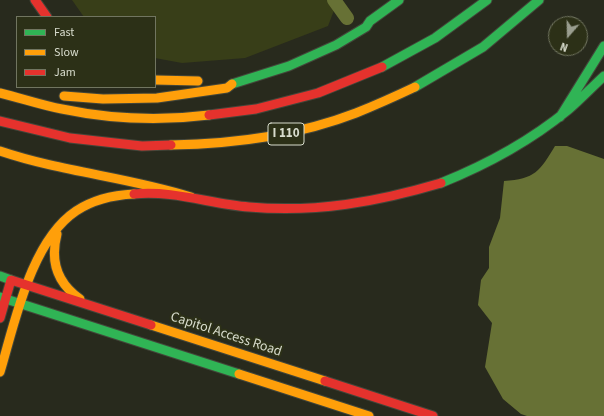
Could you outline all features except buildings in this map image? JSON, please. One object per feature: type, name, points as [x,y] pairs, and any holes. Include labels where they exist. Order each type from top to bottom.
[{"type":"main road","points":[[35,0],[46,16]]},
{"type":"main road","points":[[57,96],[157,98],[227,88],[235,82],[289,66],[336,45],[366,27],[370,21],[399,0]]},
{"type":"main road","name":"I 110","points":[[2,94],[65,109],[138,117],[187,118],[256,109],[308,96],[384,66],[439,35],[487,0]]},
{"type":"main road","name":"I 110","points":[[0,121],[70,139],[136,147],[209,146],[276,136],[320,125],[361,112],[422,83],[470,56],[504,30],[539,0]]},
{"type":"main road","points":[[366,27],[374,27],[409,4]]},
{"type":"main road","points":[[560,117],[604,46]]},
{"type":"main road","points":[[0,372],[28,285],[44,248],[60,226],[76,211],[99,199],[110,196],[139,194],[191,197],[249,207],[278,209],[334,206],[389,197],[429,186],[475,170],[516,147],[560,117],[604,76]]},
{"type":"main road","points":[[225,79],[235,82]]},
{"type":"main road","points":[[156,80],[180,82],[207,80]]},
{"type":"main road","points":[[2,94],[43,95]]},
{"type":"main road","points":[[0,150],[50,166],[164,188],[191,197]]},
{"type":"main road","points":[[60,226],[53,248],[57,273],[67,288],[89,305]]},
{"type":"main road","name":"Capitol Access Road","points":[[0,276],[433,416]]},
{"type":"main road","points":[[0,318],[3,298],[11,280]]},
{"type":"main road","points":[[3,298],[369,416]]},
{"type":"shaded area","points":[[72,0],[338,0],[328,26],[245,58],[182,63],[156,58],[156,16],[83,16]]},
{"type":"shaded area","points":[[555,146],[567,146],[604,159],[604,416],[527,416],[521,414],[503,399],[485,367],[492,323],[478,305],[481,280],[489,268],[489,247],[500,218],[504,181],[523,178],[536,172],[545,162]]},
{"type":"waterway","points":[[334,0],[347,18]]},
{"type":"traffic: fast","points":[[232,84],[289,66],[336,45],[366,27],[370,21],[399,0]]},
{"type":"traffic: fast","points":[[382,67],[435,38],[487,0]]},
{"type":"traffic: fast","points":[[415,87],[483,47],[539,0]]},
{"type":"traffic: fast","points":[[560,117],[604,46]]},
{"type":"traffic: fast","points":[[441,183],[491,160],[523,142],[568,110],[604,76]]},
{"type":"traffic: fast","points":[[0,276],[11,280]]},
{"type":"traffic: fast","points":[[0,297],[6,299]]},
{"type":"traffic: fast","points":[[9,300],[239,374]]},
{"type":"traffic: slow","points":[[156,80],[198,81]]},
{"type":"traffic: slow","points":[[64,96],[103,99],[157,98],[227,88],[232,84]]},
{"type":"traffic: slow","points":[[171,145],[218,143],[288,133],[334,121],[415,87]]},
{"type":"traffic: slow","points":[[0,93],[54,107],[117,117],[173,118],[209,115]]},
{"type":"traffic: slow","points":[[0,151],[47,164],[143,184],[191,197]]},
{"type":"traffic: slow","points":[[0,372],[27,284],[36,262],[47,242],[60,224],[76,211],[90,203],[104,198],[134,194]]},
{"type":"traffic: slow","points":[[57,234],[54,253],[57,271],[66,286],[80,299]]},
{"type":"traffic: slow","points":[[151,325],[325,381]]},
{"type":"traffic: slow","points":[[239,374],[369,416]]},
{"type":"traffic: jam","points":[[35,0],[46,16]]},
{"type":"traffic: jam","points":[[209,115],[256,109],[318,93],[382,67]]},
{"type":"traffic: jam","points":[[0,121],[70,138],[142,146],[171,145]]},
{"type":"traffic: jam","points":[[134,194],[163,194],[249,207],[298,208],[322,207],[370,201],[441,183]]},
{"type":"traffic: jam","points":[[0,318],[11,280],[151,325]]},
{"type":"traffic: jam","points":[[325,381],[433,416]]}]
